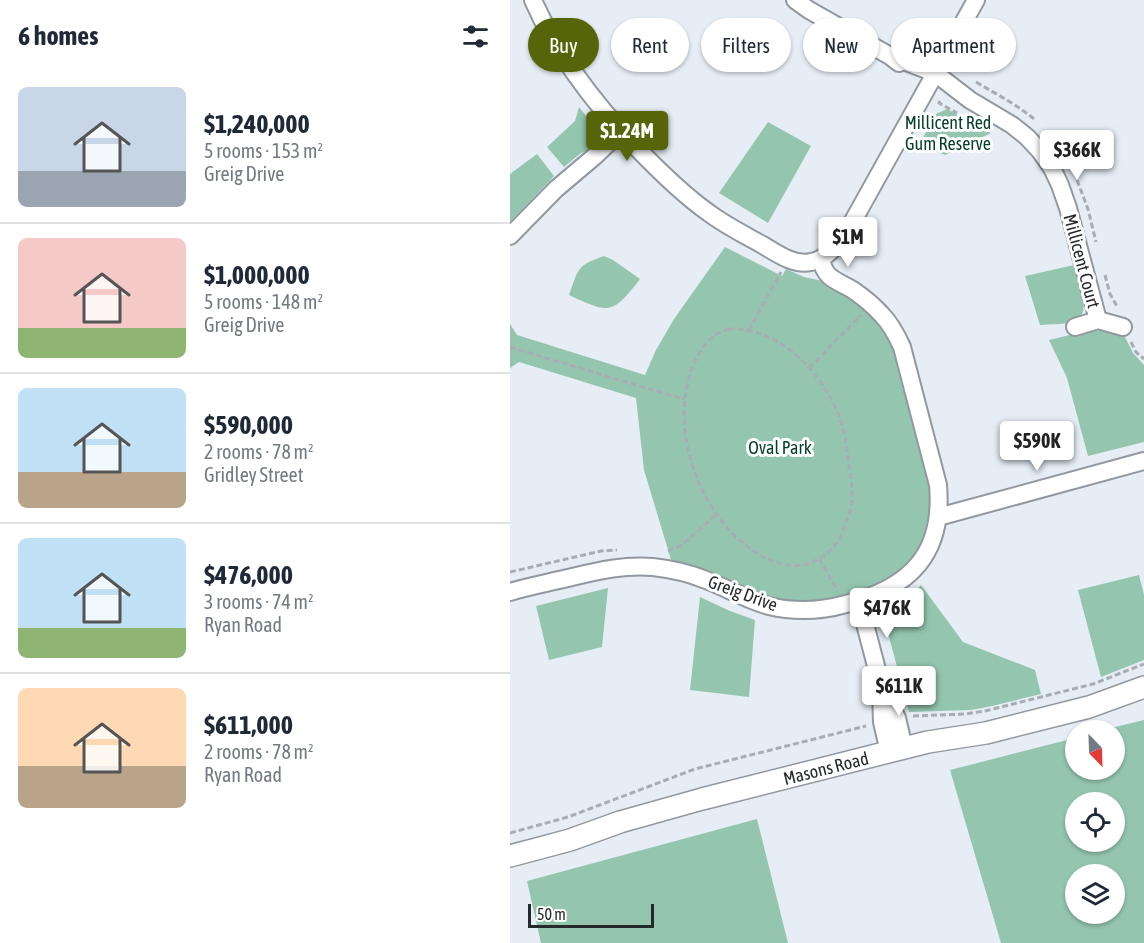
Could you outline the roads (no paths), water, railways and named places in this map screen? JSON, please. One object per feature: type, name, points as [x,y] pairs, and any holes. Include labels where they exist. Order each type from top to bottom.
[{"type":"street","points":[[533,0],[565,60],[600,108],[654,166],[680,190],[736,231],[789,259],[801,263],[826,264],[830,252],[848,230],[975,0]]},
{"type":"street","name":"Millicent Court","points":[[795,0],[808,10],[970,100],[1012,125],[1027,137],[1052,168],[1060,184],[1098,320]]},
{"type":"street","points":[[510,236],[556,189],[624,134]]},
{"type":"street","name":"Greig Drive","points":[[512,591],[602,570],[651,567],[688,574],[771,606],[804,610],[842,605],[873,597],[890,589],[905,578],[927,550],[934,534],[938,517],[938,485],[902,347],[889,323],[854,291],[836,280],[826,264]]},
{"type":"street","name":"Millicent Court","points":[[1075,327],[1098,320],[1123,327]]},
{"type":"street","points":[[938,517],[1144,461]]},
{"type":"street","points":[[510,574],[512,591]]},
{"type":"street","points":[[859,601],[896,750]]},
{"type":"street","name":"Masons Road","points":[[510,856],[702,799],[947,738],[986,733],[1031,722],[1089,707],[1144,687]]},
{"type":"park label","name":"Millicent Red Gum Reserve","points":[[948,132]]},
{"type":"park label","name":"Oval Park","points":[[780,447]]}]
